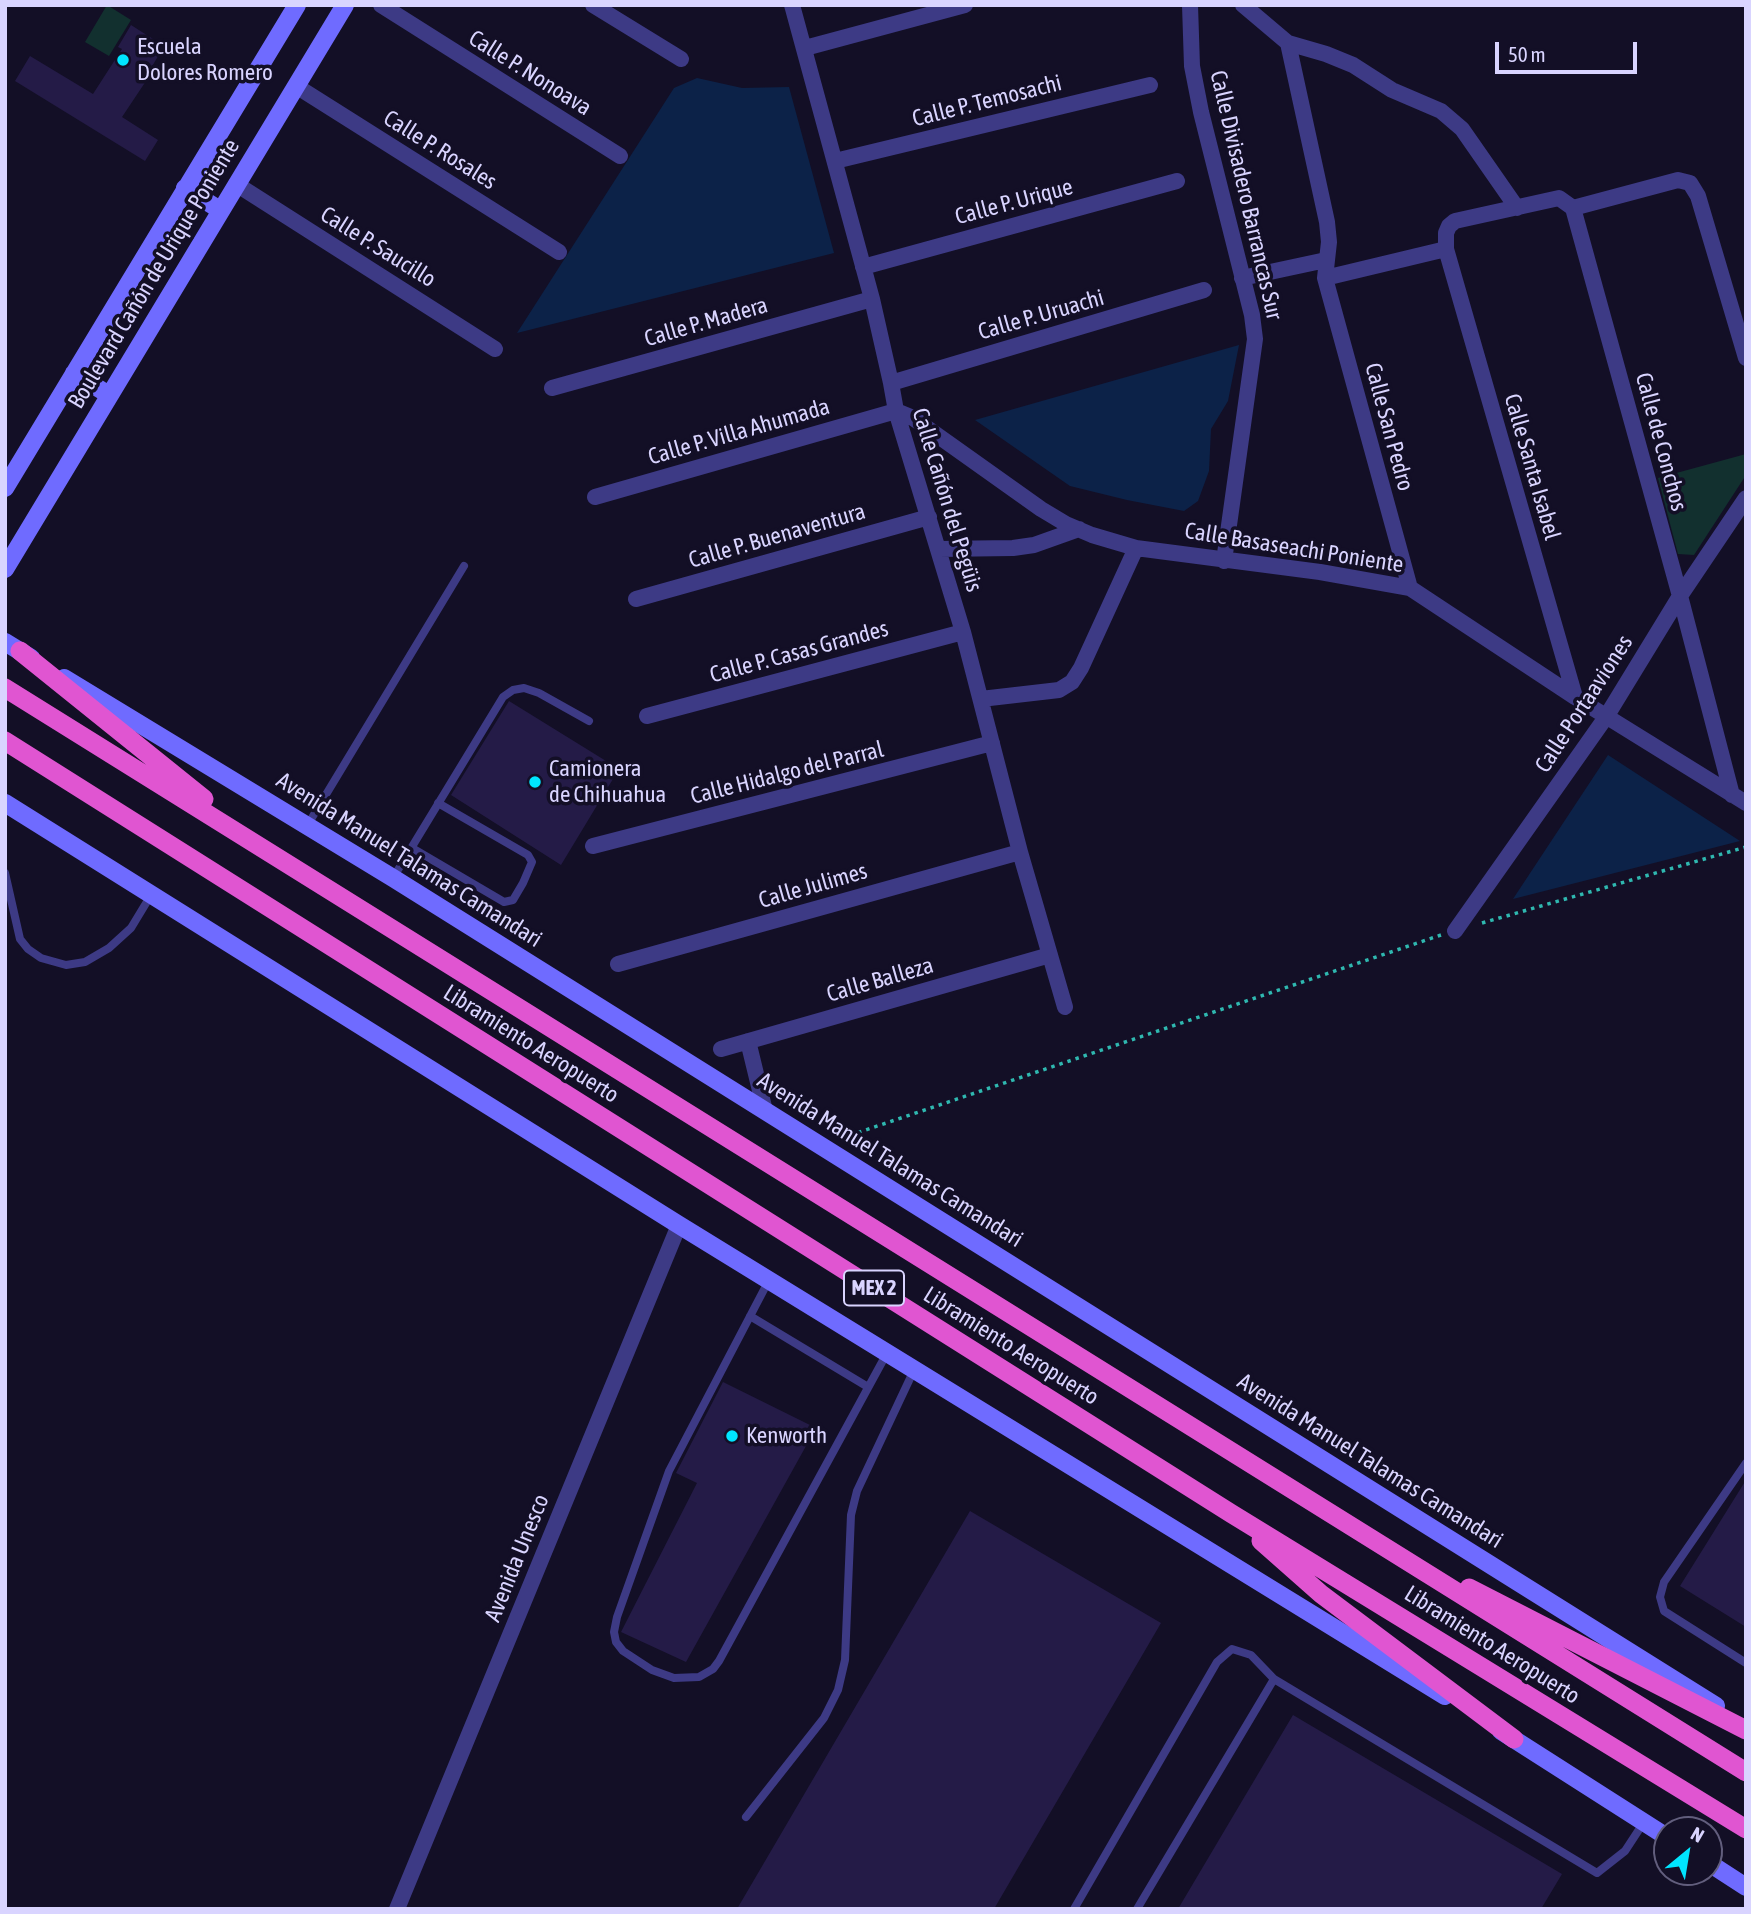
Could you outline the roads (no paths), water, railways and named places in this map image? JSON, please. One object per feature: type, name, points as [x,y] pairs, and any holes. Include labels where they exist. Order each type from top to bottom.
[{"type":"highway","points":[[13,646],[271,852]]},
{"type":"highway","name":"Libramiento Aeropuerto","points":[[5,688],[1746,1772]]},
{"type":"highway","name":"Libramiento Aeropuerto","points":[[5,741],[1232,1514],[1746,1829]]},
{"type":"highway","points":[[1232,1514],[1321,1594],[1514,1739]]},
{"type":"highway","points":[[1394,1553],[1497,1601],[1746,1727]]},
{"type":"main road","name":"Boulevard Cañón de Urique Poniente","points":[[5,488],[297,5]]},
{"type":"main road","name":"Boulevard Cañón de Urique Poniente","points":[[5,569],[345,5]]},
{"type":"main road","points":[[185,188],[220,210]]},
{"type":"main road","points":[[74,373],[109,396]]},
{"type":"main road","name":"Avenida Manuel Talamas Camandari","points":[[13,646],[393,878],[1746,1727]]},
{"type":"main road","points":[[5,803],[679,1225],[1514,1739],[1653,1828]]},
{"type":"main road","points":[[1723,1872],[1746,1887]]},
{"type":"street","name":"Calle P. Nonoava","points":[[381,5],[620,156]]},
{"type":"street","points":[[593,5],[681,59]]},
{"type":"street","name":"Calle Cañón del Pegüis","points":[[792,5],[872,299],[896,411],[963,632],[1020,852],[1065,1007]]},
{"type":"street","points":[[805,48],[965,5]]},
{"type":"street","name":"Calle Divisadero Barrancas Sur","points":[[1190,5],[1192,65],[1201,112],[1255,339],[1224,561]]},
{"type":"street","points":[[1243,5],[1288,43],[1353,65],[1392,90],[1441,111],[1461,128],[1517,208]]},
{"type":"street","name":"Calle San Pedro","points":[[1288,43],[1327,222],[1329,242],[1325,278],[1410,588]]},
{"type":"street","name":"Calle P. Temosachi","points":[[835,161],[1150,85]]},
{"type":"street","name":"Calle P. Rosales","points":[[296,86],[559,252]]},
{"type":"street","points":[[1325,278],[1446,249],[1446,233],[1455,221],[1559,198],[1573,208],[1678,180],[1690,183],[1697,192],[1746,358]]},
{"type":"street","name":"Calle P. Urique","points":[[863,267],[1177,181]]},
{"type":"street","name":"Calle P. Saucillo","points":[[236,184],[495,349]]},
{"type":"street","name":"Calle de Conchos","points":[[1573,208],[1739,799]]},
{"type":"street","name":"Calle Santa Isabel","points":[[1446,249],[1575,697]]},
{"type":"street","points":[[1242,278],[1326,260]]},
{"type":"street","name":"Calle P. Uruachi","points":[[891,383],[1204,290]]},
{"type":"street","name":"Calle P. Madera","points":[[552,388],[872,299]]},
{"type":"street","name":"Calle Basaseachi Poniente","points":[[896,411],[913,418],[1041,509],[1079,529],[1136,548],[1320,572],[1410,588],[1606,717],[1739,799]]},
{"type":"street","name":"Calle P. Villa Ahumada","points":[[595,497],[896,411]]},
{"type":"street","name":"Calle Portaaviones","points":[[1455,931],[1606,717],[1680,596],[1746,498]]},
{"type":"street","name":"Calle P. Buenaventura","points":[[636,599],[929,517]]},
{"type":"street","points":[[939,549],[1013,548],[1034,545],[1079,529]]},
{"type":"street","points":[[981,699],[1059,690],[1072,682],[1136,548]]},
{"type":"street","name":"Calle P. Casas Grandes","points":[[647,716],[963,632]]},
{"type":"street","name":"Calle Hidalgo del Parral","points":[[593,846],[992,743]]},
{"type":"street","name":"Calle Julimes","points":[[618,964],[1020,852]]},
{"type":"street","name":"Calle Balleza","points":[[722,1049],[1050,955]]},
{"type":"street","points":[[748,1041],[765,1111]]},
{"type":"street","name":"Avenida Unesco","points":[[397,1909],[679,1225]]},
{"type":"lane","points":[[307,826],[464,566]]},
{"type":"lane","points":[[393,878],[503,697],[513,690],[524,688],[539,693],[589,720]]},
{"type":"lane","points":[[412,848],[504,902],[513,900],[523,883],[532,862],[528,855],[438,803]]},
{"type":"lane","points":[[5,873],[20,939],[41,958],[66,965],[85,962],[109,948],[131,928],[151,895]]},
{"type":"lane","points":[[769,1280],[669,1471],[617,1617],[614,1632],[616,1642],[623,1651],[652,1670],[674,1678],[699,1677],[713,1669],[719,1661],[887,1353]]},
{"type":"lane","points":[[750,1316],[868,1387]]},
{"type":"lane","points":[[746,1817],[824,1718],[838,1690],[845,1660],[851,1515],[857,1491],[914,1370]]},
{"type":"lane","points":[[1746,1463],[1664,1582],[1660,1597],[1664,1611],[1746,1663]]},
{"type":"lane","points":[[1074,1909],[1217,1662],[1232,1649],[1251,1655],[1274,1679],[1597,1873],[1625,1851],[1644,1822]]},
{"type":"lane","points":[[1137,1909],[1274,1679]]},
{"type":"water","points":[[697,78],[742,88],[789,87],[834,253],[517,333],[674,88]]},
{"type":"water","points":[[1239,345],[1228,401],[1211,429],[1209,471],[1198,501],[1184,511],[1070,486],[975,420]]},
{"type":"water","points":[[1608,755],[1740,841],[1513,899]]},
{"type":"place","name":"Escuela Dolores Romero","points":[[123,60]]},
{"type":"place","name":"Camionera de Chihuahua","points":[[535,782]]},
{"type":"place","name":"Kenworth","points":[[732,1436]]}]
